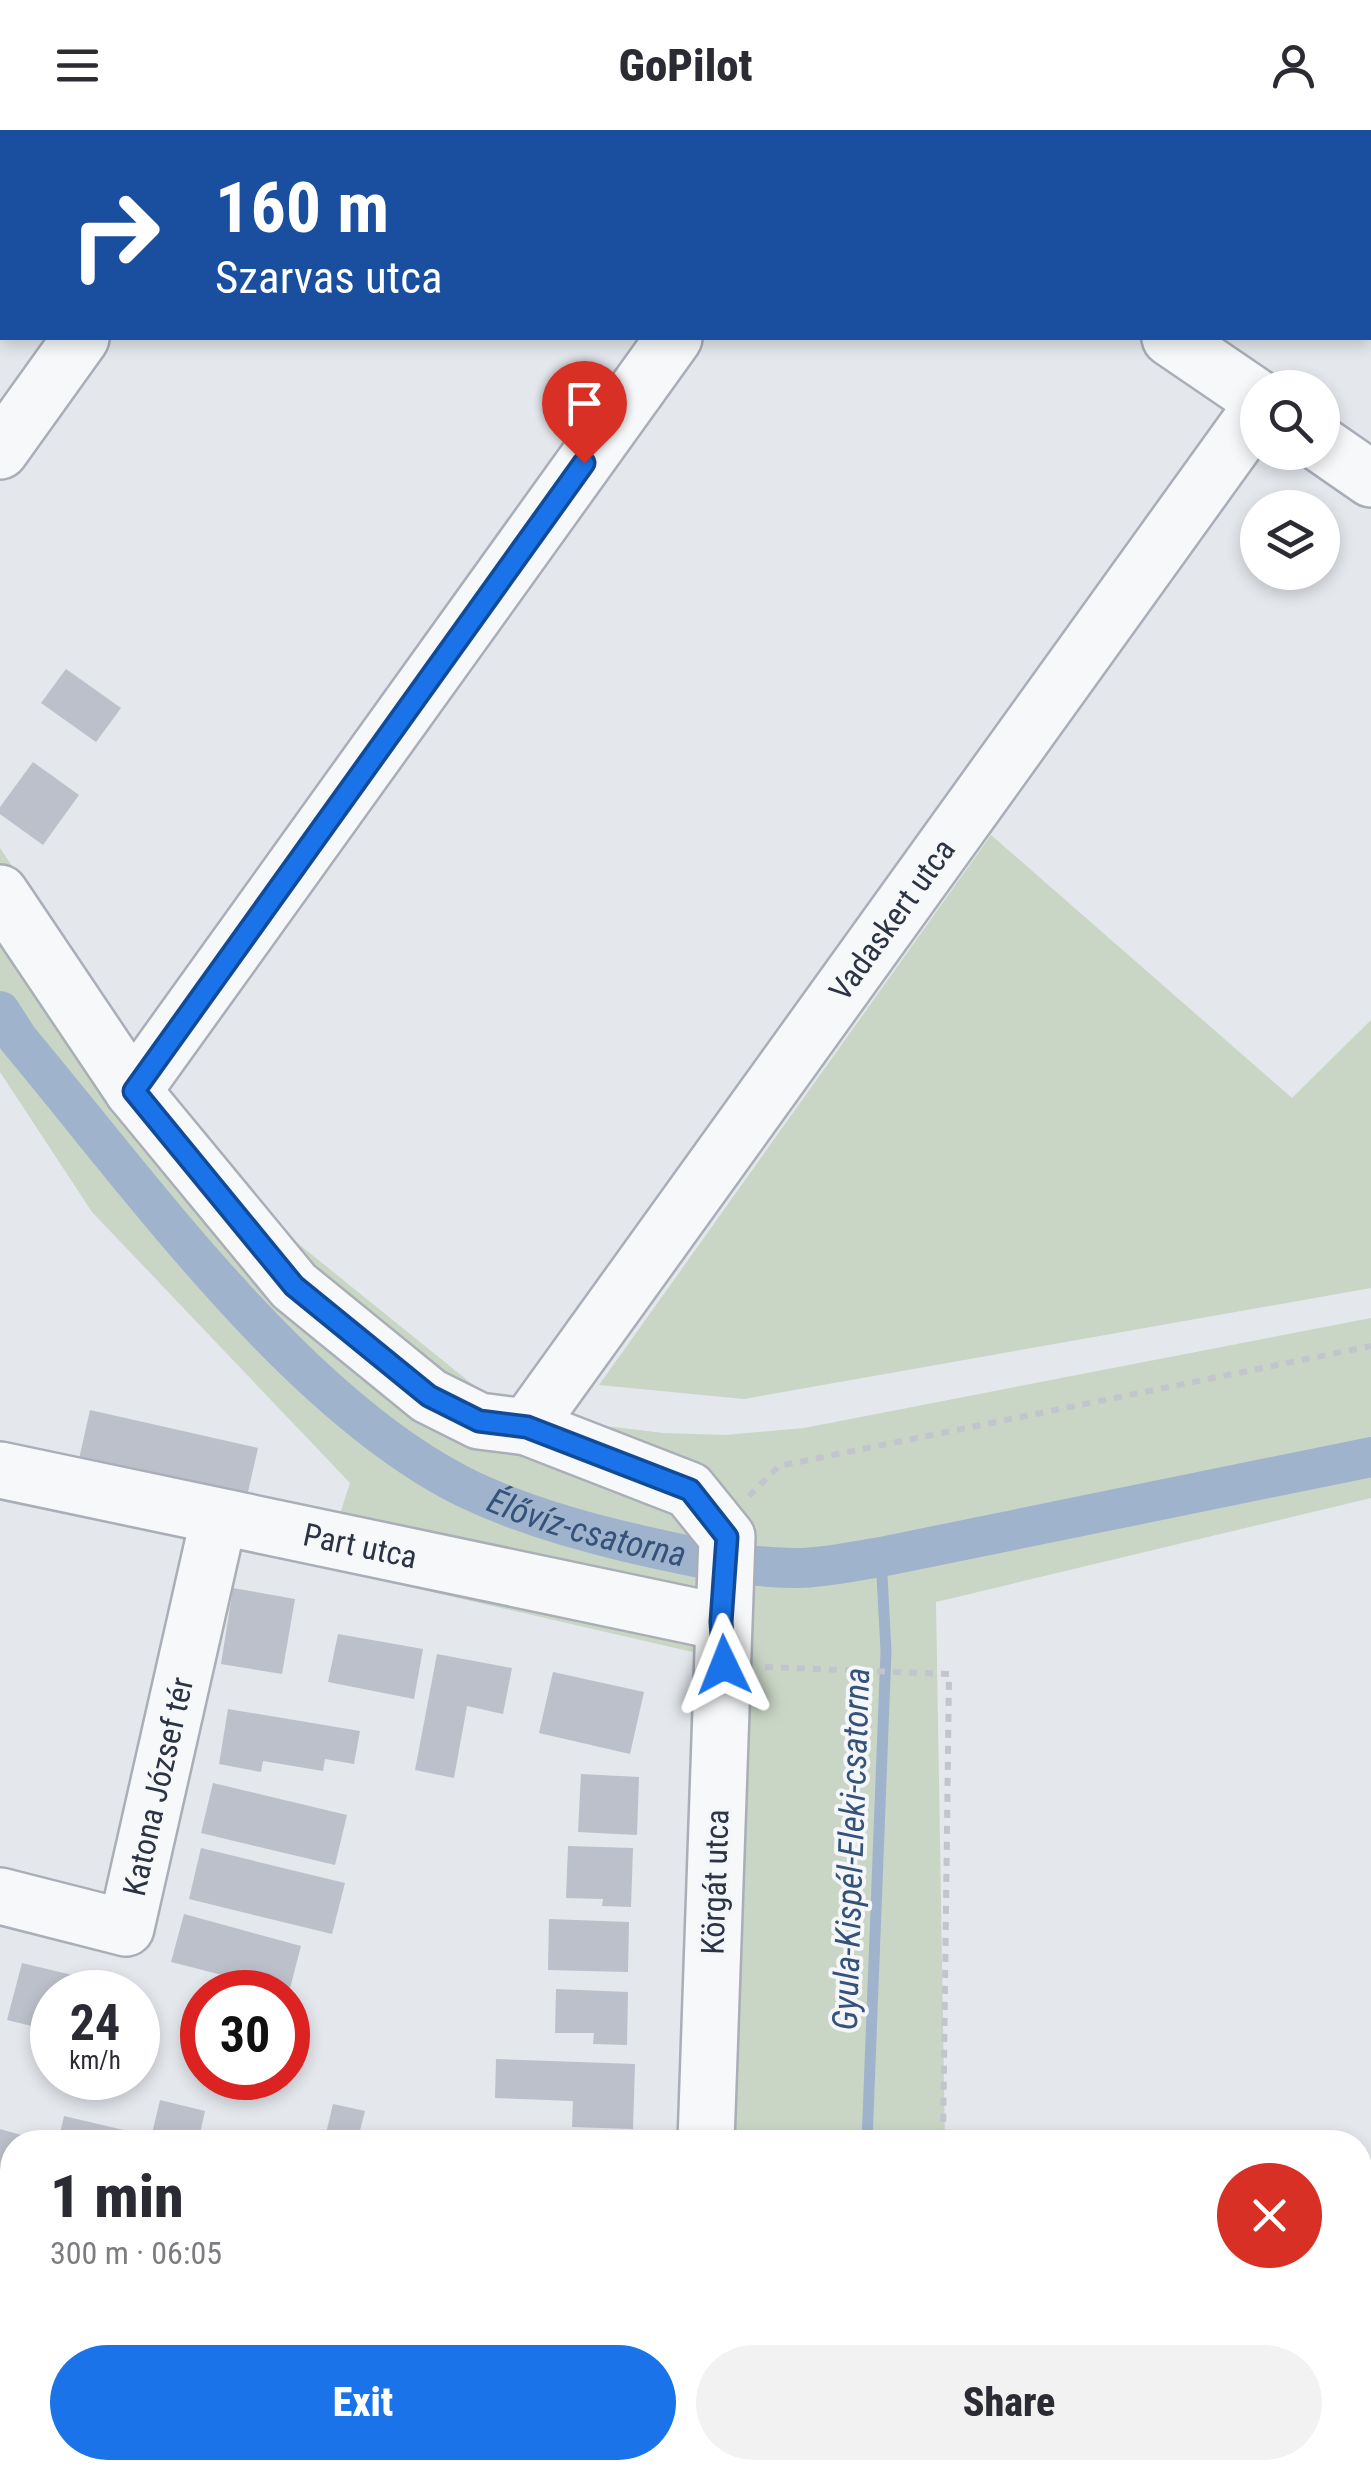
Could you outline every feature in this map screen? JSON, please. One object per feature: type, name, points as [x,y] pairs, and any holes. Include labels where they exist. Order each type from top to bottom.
[{"type":"street","points":[[0,451],[80,340]]},
{"type":"street","points":[[134,1091],[673,340]]},
{"type":"street","points":[[1173,340],[1240,386]]},
{"type":"street","name":"Vadaskert utca","points":[[527,1427],[1240,436]]},
{"type":"street","points":[[1340,457],[1371,479]]},
{"type":"street","points":[[0,893],[134,1091],[294,1286],[429,1396],[479,1421],[527,1427],[690,1490],[723,1587]]},
{"type":"street","name":"Part utca","points":[[0,1470],[219,1517],[723,1587]]},
{"type":"street","name":"Katona József tér","points":[[0,1896],[126,1928],[219,1517]]},
{"type":"street","name":"Körgát utca","points":[[706,2130],[723,1587]]},
{"type":"path","points":[[943,2130],[949,1674],[857,1672],[723,1587],[779,1466],[1371,1346]]},
{"type":"green space","points":[[991,835],[1292,1098],[1371,1020],[1371,1288],[744,1399],[599,1385]]},
{"type":"green space","points":[[0,848],[139,1056],[285,1233],[493,1401],[581,1423],[663,1433],[725,1435],[804,1428],[1371,1318],[1371,1498],[936,1602],[945,2130],[678,2130],[697,1653],[323,1567],[350,1483],[92,1212],[0,1072]]},
{"type":"building","points":[[66,669],[121,708],[96,742],[41,703]]},
{"type":"building","points":[[33,762],[79,795],[43,845],[0,814],[0,807]]},
{"type":"building","points":[[90,1410],[258,1448],[243,1514],[75,1477]]},
{"type":"building","points":[[233,1588],[295,1599],[282,1674],[221,1664]]},
{"type":"building","points":[[338,1634],[423,1649],[414,1699],[328,1682]]},
{"type":"building","points":[[437,1654],[512,1668],[503,1714],[467,1706],[454,1778],[415,1770]]},
{"type":"building","points":[[553,1672],[644,1692],[630,1754],[539,1733]]},
{"type":"building","points":[[228,1709],[360,1731],[354,1764],[325,1759],[323,1771],[263,1761],[261,1772],[219,1764]]},
{"type":"building","points":[[581,1774],[639,1777],[637,1835],[578,1832]]},
{"type":"building","points":[[213,1783],[347,1815],[335,1865],[201,1833]]},
{"type":"building","points":[[568,1846],[633,1848],[631,1907],[602,1906],[603,1899],[566,1898]]},
{"type":"building","points":[[201,1848],[345,1883],[332,1934],[189,1899]]},
{"type":"building","points":[[184,1914],[301,1946],[295,1970],[202,1970],[171,1962]]},
{"type":"building","points":[[549,1919],[629,1922],[628,1972],[548,1970]]},
{"type":"building","points":[[22,1963],[51,1970],[30,1970],[30,2026],[7,2020]]},
{"type":"building","points":[[556,1989],[628,1992],[627,2045],[593,2044],[594,2033],[555,2033]]},
{"type":"building","points":[[496,2059],[635,2064],[633,2129],[572,2127],[573,2101],[495,2098]]},
{"type":"building","points":[[160,2100],[205,2111],[201,2130],[153,2130]]},
{"type":"building","points":[[333,2104],[365,2111],[360,2130],[327,2130]]},
{"type":"building","points":[[64,2116],[124,2130],[61,2130]]},
{"type":"waterway","name":"Élővíz-csatorna","points":[[0,1011],[18,1039],[225,1288],[344,1405],[406,1453],[470,1490],[547,1520],[712,1560],[808,1568],[881,1557],[1371,1457]]},
{"type":"waterway","name":"Gyula-Kispél-Eleki-csatorna","points":[[867,2130],[886,1651],[881,1557]]},
{"type":"route","points":[[584,463],[134,1091],[294,1286],[429,1396],[479,1421],[527,1427],[690,1490],[727,1537],[721,1622],[724,1665]]}]
